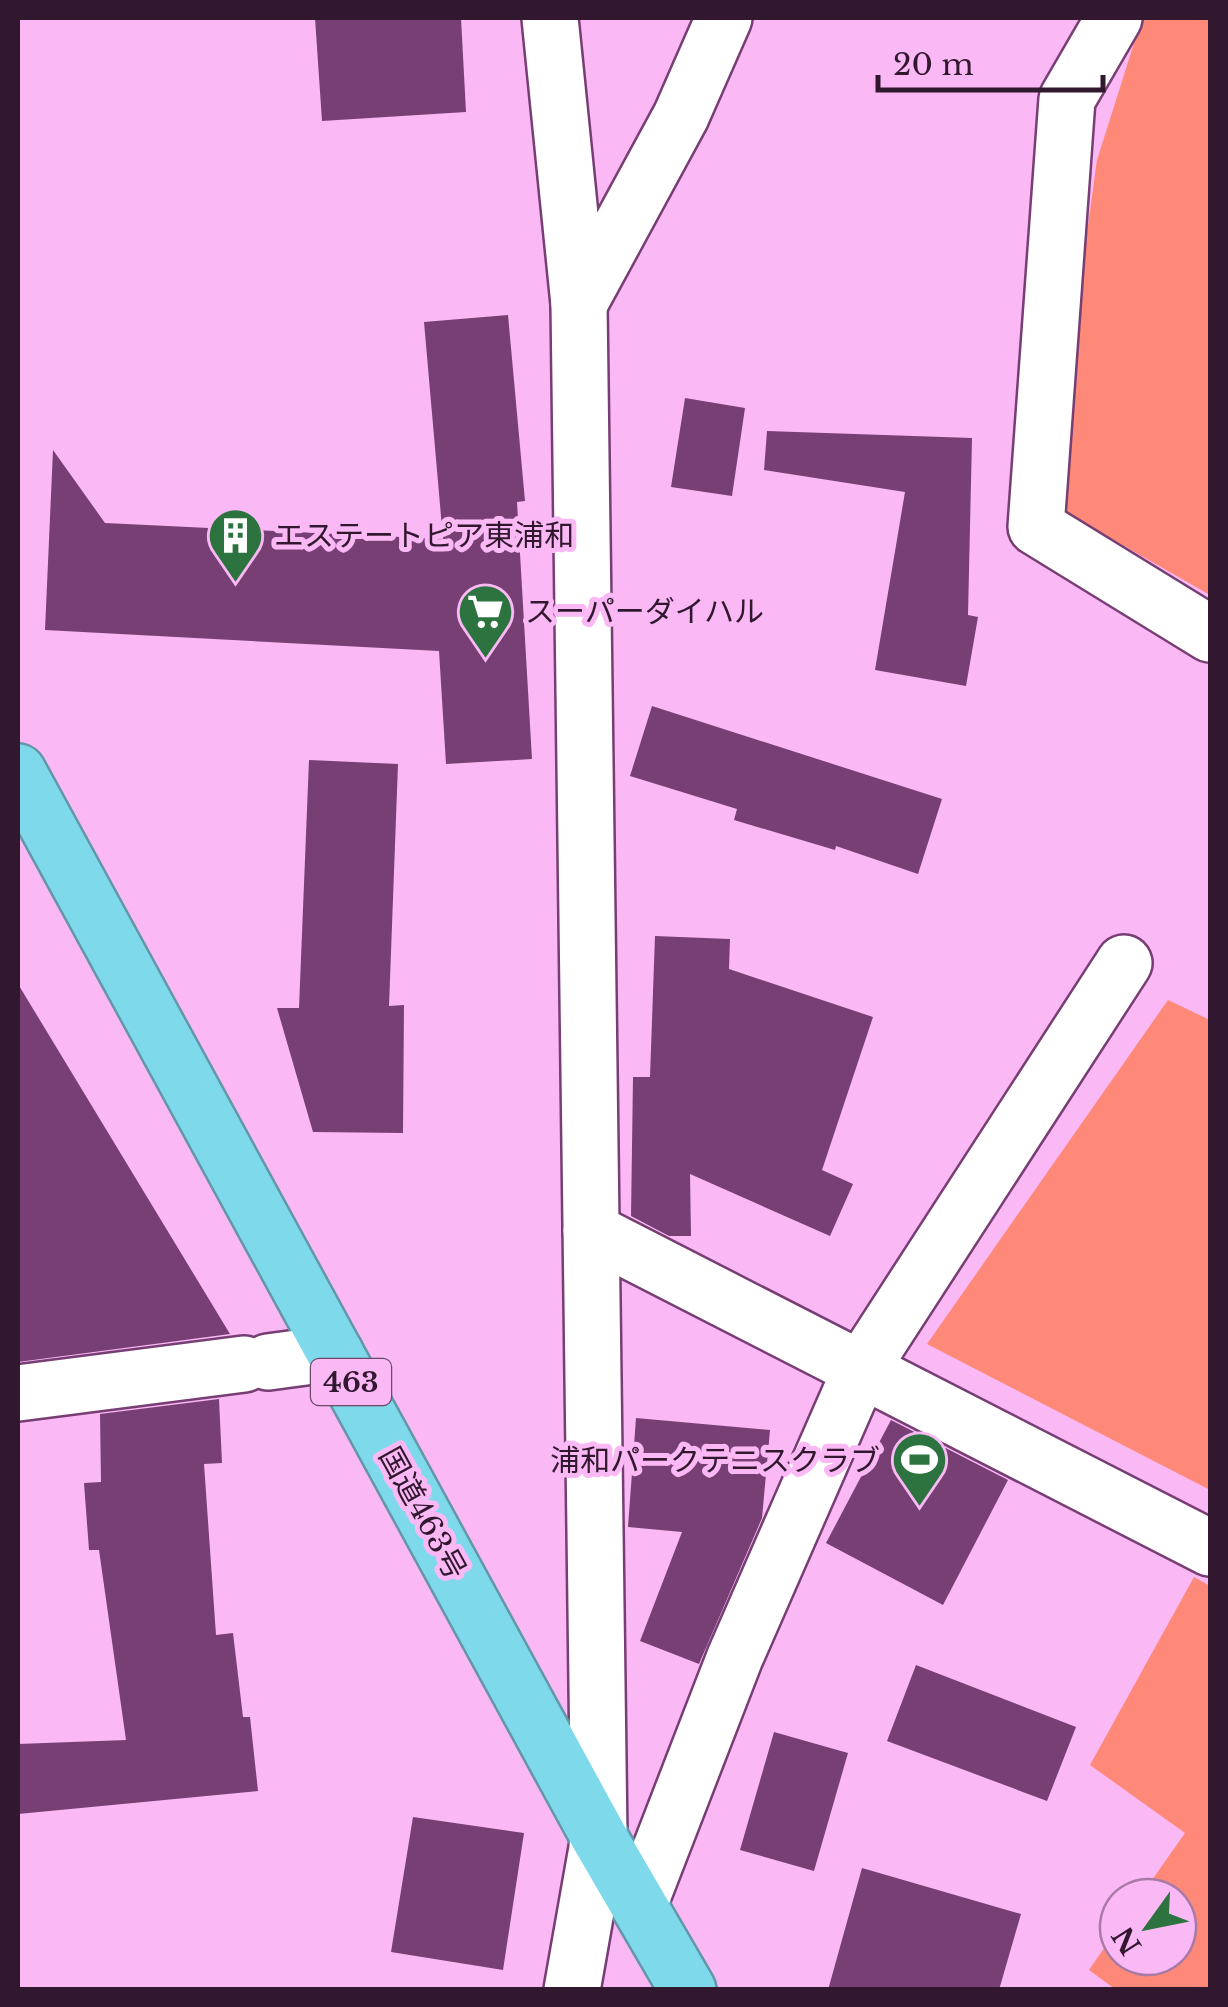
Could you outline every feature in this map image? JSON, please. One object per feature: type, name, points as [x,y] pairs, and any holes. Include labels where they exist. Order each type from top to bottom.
[{"type":"highway","name":"国道463号","points":[[23,794],[335,1352],[599,1837],[688,1990]]},
{"type":"street","points":[[550,18],[579,304],[599,1837],[572,1990]]},
{"type":"street","points":[[579,304],[681,116],[724,18]]},
{"type":"street","points":[[1114,18],[1067,99],[1036,527],[1210,634]]},
{"type":"street","points":[[638,1905],[735,1657],[861,1369],[1124,963]]},
{"type":"street","points":[[591,1232],[1210,1548]]},
{"type":"street","points":[[18,1393],[335,1352]]},
{"type":"shaded area","points":[[1142,18],[1210,18],[1210,595],[1070,515],[1052,489],[1097,160]]},
{"type":"shaded area","points":[[1168,1000],[1210,1020],[1210,1490],[927,1344]]},
{"type":"shaded area","points":[[1194,1577],[1210,1586],[1210,1989],[1115,1989],[1099,1977],[1198,1977],[1198,1877],[1154,1877],[1185,1833],[1090,1765]]},
{"type":"shaded area","points":[[1098,1957],[1098,1977],[1089,1970]]},
{"type":"building","points":[[315,18],[461,18],[466,112],[322,121]]},
{"type":"building","points":[[508,315],[525,501],[517,502],[532,759],[446,764],[439,651],[45,630],[53,450],[105,523],[443,539],[424,322]]},
{"type":"building","points":[[685,398],[745,408],[732,496],[671,487]]},
{"type":"building","points":[[767,431],[972,438],[968,615],[978,617],[966,686],[875,670],[905,492],[764,470]]},
{"type":"building","points":[[652,706],[942,799],[918,874],[836,846],[835,850],[734,820],[737,809],[630,776]]},
{"type":"building","points":[[309,760],[398,764],[389,1006],[404,1005],[403,1133],[313,1132],[277,1008],[299,1008]]},
{"type":"building","points":[[655,936],[730,939],[729,969],[873,1017],[822,1170],[853,1184],[830,1236],[690,1174],[691,1236],[669,1236],[631,1216],[633,1077],[650,1077]]},
{"type":"building","points":[[18,984],[230,1334],[18,1362]]},
{"type":"building","points":[[219,1399],[222,1463],[204,1464],[216,1635],[233,1633],[243,1717],[250,1717],[258,1791],[18,1814],[18,1744],[126,1740],[99,1550],[89,1550],[84,1483],[101,1482],[100,1414]]},
{"type":"building","points":[[636,1418],[770,1430],[762,1518],[699,1664],[640,1641],[682,1532],[628,1527]]},
{"type":"building","points":[[891,1420],[1008,1480],[943,1605],[826,1543]]},
{"type":"building","points":[[916,1665],[1076,1727],[1047,1801],[887,1741]]},
{"type":"building","points":[[774,1732],[848,1753],[814,1871],[740,1850]]},
{"type":"building","points":[[413,1817],[524,1833],[503,1970],[391,1952]]},
{"type":"building","points":[[862,1868],[1021,1914],[999,1990],[828,1990]]},
{"type":"place","name":"エステートピア東浦和","points":[[235,584]]},
{"type":"place","name":"スーパーダイハル","points":[[486,660]]},
{"type":"place","name":"浦和パークテニスクラブ","points":[[919,1509]]}]
